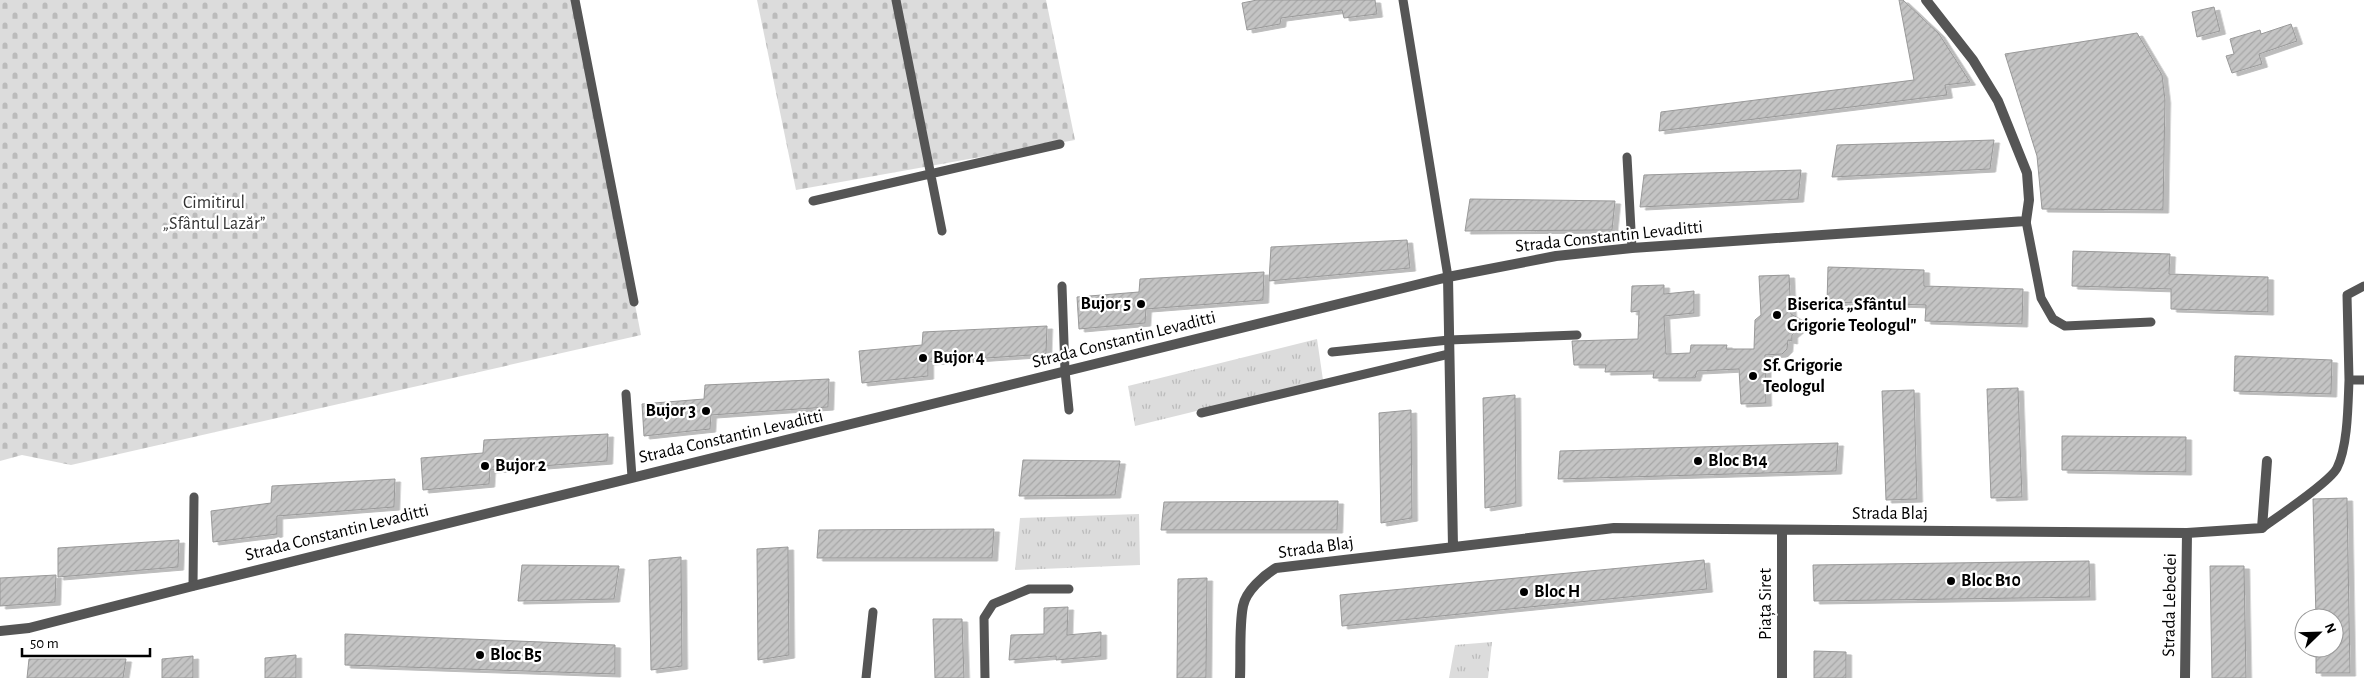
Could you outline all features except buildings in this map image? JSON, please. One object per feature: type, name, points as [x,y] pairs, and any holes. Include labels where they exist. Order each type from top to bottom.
[{"type":"street","points":[[1926,0],[1973,60],[1998,101],[2026,173],[2029,200],[2026,221]]},
{"type":"street","name":"Strada Constantin Levaditti","points":[[0,631],[29,628],[632,477],[1448,277],[1556,256],[1632,248],[2026,221]]},
{"type":"street","points":[[1448,277],[1453,547]]},
{"type":"street","points":[[2262,528],[2267,461]]},
{"type":"street","name":"Strada Blaj","points":[[1240,678],[1243,605],[1265,574],[1276,568],[1614,528],[2187,533],[2262,528]]},
{"type":"street","name":"Piața Siret","points":[[1782,530],[1782,678]]},
{"type":"street","name":"Strada Lebedei","points":[[2185,678],[2187,533]]},
{"type":"lane","points":[[575,0],[634,302]]},
{"type":"lane","points":[[896,0],[942,232]]},
{"type":"lane","points":[[1403,0],[1448,277]]},
{"type":"lane","points":[[812,201],[1060,144]]},
{"type":"lane","points":[[1627,157],[1632,248]]},
{"type":"lane","points":[[2026,221],[2041,298],[2053,319],[2065,326],[2151,322]]},
{"type":"lane","points":[[1062,286],[1065,371],[1069,410]]},
{"type":"lane","points":[[2262,528],[2306,496],[2337,469],[2343,447],[2349,380],[2347,295],[2364,286]]},
{"type":"lane","points":[[1332,352],[1449,340],[1577,335]]},
{"type":"lane","points":[[1201,413],[1449,354]]},
{"type":"lane","points":[[2349,380],[2364,380]]},
{"type":"lane","points":[[626,394],[632,477]]},
{"type":"lane","points":[[193,586],[194,497]]},
{"type":"lane","points":[[985,678],[984,618],[993,604],[1029,589],[1069,590]]},
{"type":"lane","points":[[866,678],[873,612]]},
{"type":"green space","name":"Cimitirul „Sfântul Lazăr”","points":[[0,0],[575,0],[641,335],[71,465],[22,455],[0,461]]},
{"type":"green space","points":[[757,0],[1046,0],[1075,140],[796,190]]},
{"type":"green space","points":[[1317,339],[1323,380],[1135,426],[1128,386]]},
{"type":"green space","points":[[1139,514],[1140,565],[1015,570],[1020,518]]},
{"type":"green space","points":[[1492,642],[1488,678],[1449,678],[1455,645]]},
{"type":"place","name":"Bujor 5","points":[[1141,304]]},
{"type":"place","name":"Biserica „Sfântul Grigorie Teologul\"","points":[[1777,315]]},
{"type":"place","name":"Bujor 4","points":[[923,358]]},
{"type":"place","name":"Sf. Grigorie Teologul","points":[[1753,376]]},
{"type":"place","name":"Bujor 3","points":[[706,411]]},
{"type":"place","name":"Bloc B14","points":[[1698,461]]},
{"type":"place","name":"Bujor 2","points":[[485,466]]},
{"type":"place","name":"Bloc B10","points":[[1951,581]]},
{"type":"place","name":"Bloc H","points":[[1524,592]]},
{"type":"place","name":"Bloc B5","points":[[480,655]]}]
